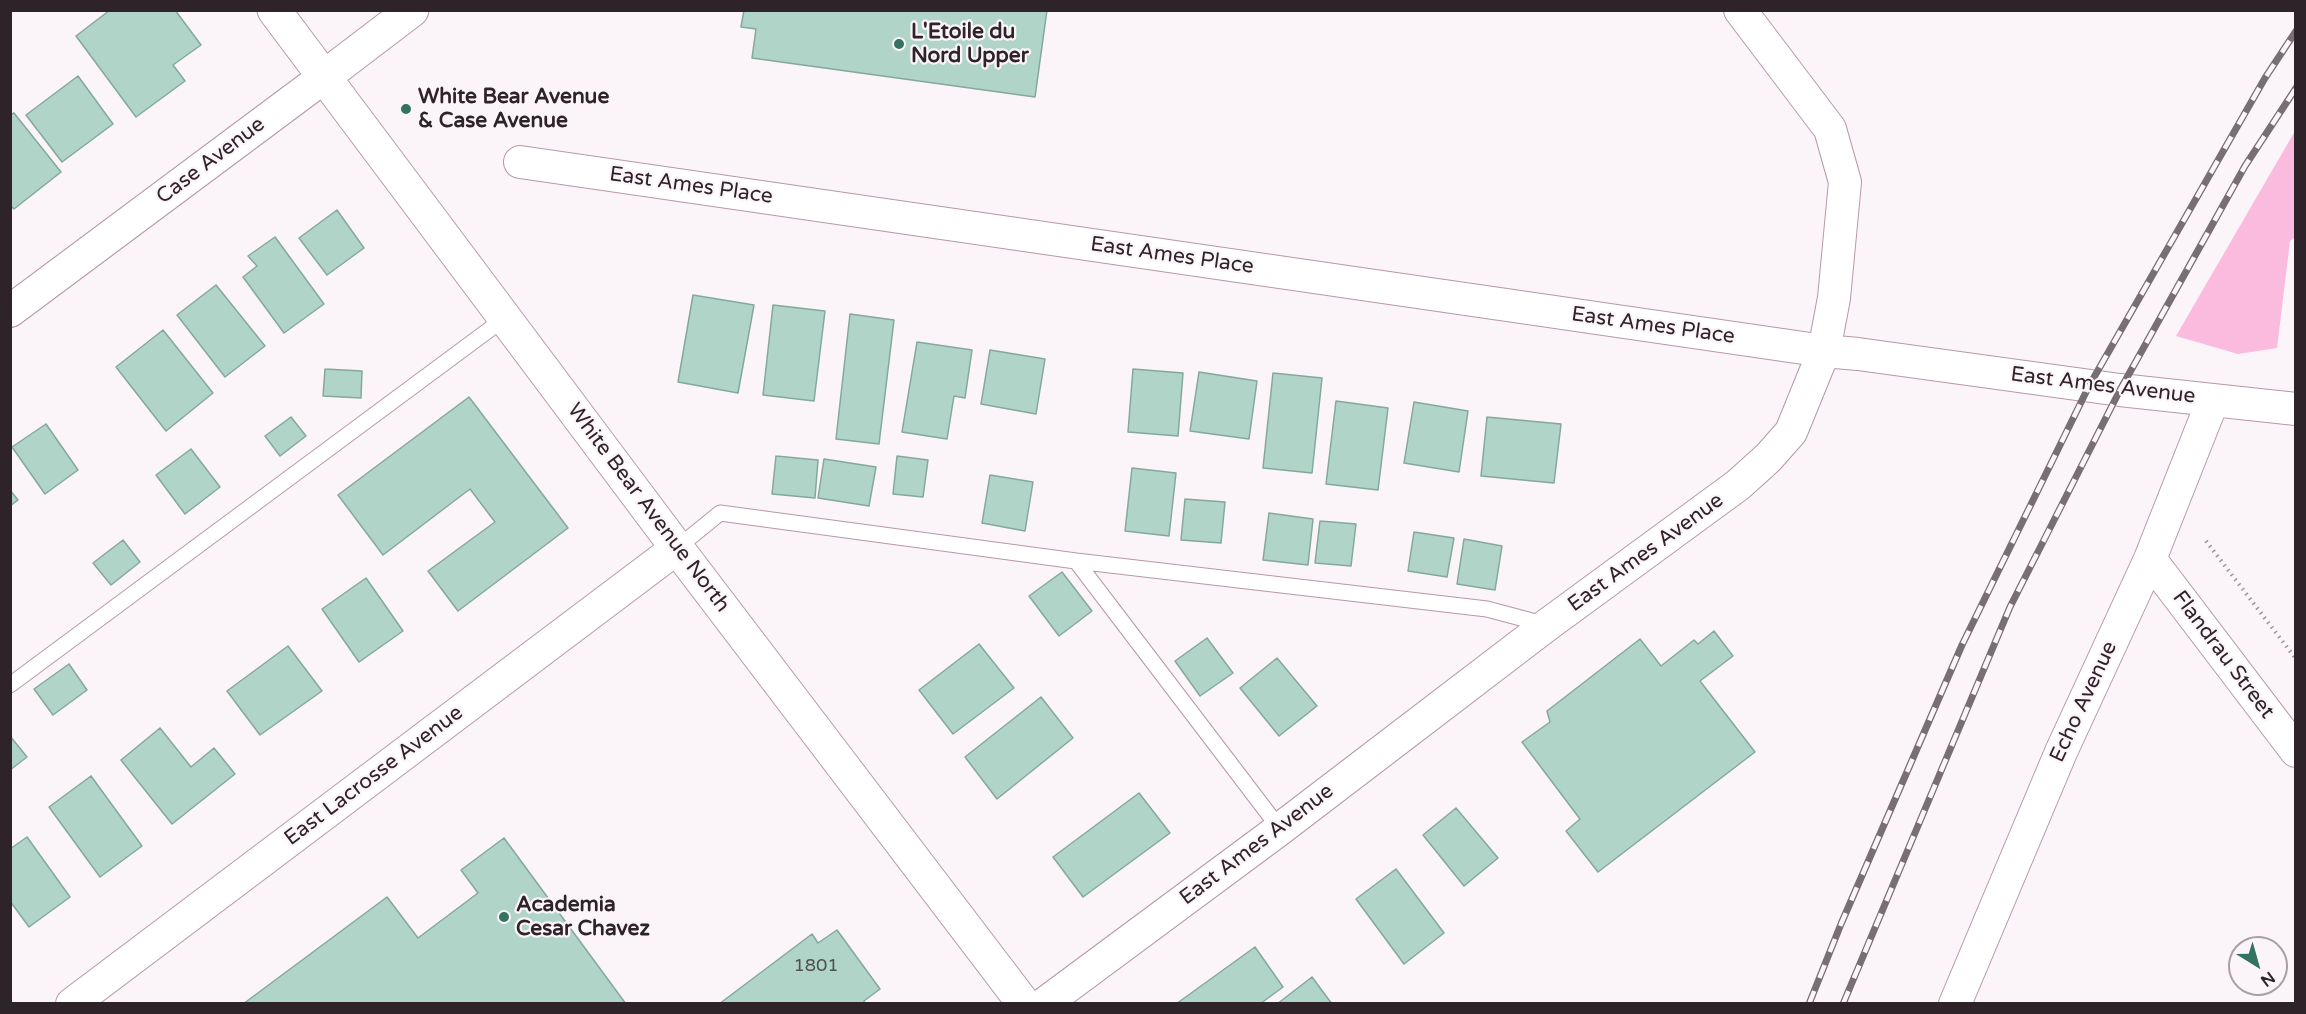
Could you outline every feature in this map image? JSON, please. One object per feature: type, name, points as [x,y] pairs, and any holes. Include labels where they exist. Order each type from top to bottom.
[{"type":"main road","name":"White Bear Avenue North","points":[[273,10],[677,548],[1024,1004]]},
{"type":"main road","name":"Case Avenue","points":[[324,77],[412,10]]},
{"type":"street","points":[[1740,10],[1830,129],[1845,182],[1834,298],[1824,351]]},
{"type":"street","name":"Case Avenue","points":[[10,311],[324,77]]},
{"type":"street","name":"East Ames Place","points":[[520,162],[1824,351]]},
{"type":"street","name":"East Ames Avenue","points":[[1044,1004],[1280,829],[1547,625],[1738,485],[1768,458],[1791,432],[1824,351],[2295,409]]},
{"type":"street","name":"Echo Avenue","points":[[1955,1004],[2061,752],[2150,559],[2213,400]]},
{"type":"street","name":"East Lacrosse Avenue","points":[[72,1004],[677,548]]},
{"type":"street","name":"Flandrau Street","points":[[2150,559],[2295,751]]},
{"type":"lane","points":[[10,685],[505,318]]},
{"type":"lane","points":[[677,548],[720,513],[1076,561],[1487,609],[1547,625]]},
{"type":"lane","points":[[1076,561],[1280,829]]},
{"type":"path","points":[[2206,541],[2295,659]]},
{"type":"shaded area","points":[[2295,131],[2295,237],[2290,241],[2277,348],[2238,354],[2176,336]]},
{"type":"building","points":[[110,10],[175,10],[201,45],[173,65],[185,81],[136,117],[76,36]]},
{"type":"building","name":"L'Etoile du Nord Upper","points":[[744,10],[1047,10],[1035,97],[752,58],[756,29],[741,27]]},
{"type":"building","points":[[78,76],[113,124],[62,162],[26,115]]},
{"type":"building","points":[[14,113],[61,172],[14,209],[10,205],[10,115]]},
{"type":"building","points":[[337,210],[364,248],[327,275],[299,238]]},
{"type":"building","points":[[275,237],[324,304],[284,333],[243,277],[257,266],[248,256]]},
{"type":"building","points":[[216,285],[265,346],[225,377],[177,315]]},
{"type":"building","points":[[693,295],[754,305],[738,393],[678,382]]},
{"type":"building","points":[[773,305],[825,311],[814,401],[763,395]]},
{"type":"building","points":[[850,314],[894,320],[879,444],[836,439]]},
{"type":"building","points":[[163,330],[213,393],[166,431],[116,367]]},
{"type":"building","points":[[917,342],[972,350],[965,398],[954,396],[947,439],[902,432]]},
{"type":"building","points":[[990,350],[1045,359],[1036,414],[981,404]]},
{"type":"building","points":[[325,369],[362,371],[361,398],[323,396]]},
{"type":"building","points":[[1133,369],[1183,373],[1178,436],[1128,432]]},
{"type":"building","points":[[1199,372],[1257,381],[1249,439],[1190,431]]},
{"type":"building","points":[[1273,373],[1322,378],[1312,473],[1263,468]]},
{"type":"building","points":[[469,397],[568,528],[458,611],[428,571],[495,522],[470,489],[383,555],[338,495]]},
{"type":"building","points":[[1336,401],[1388,408],[1378,490],[1326,484]]},
{"type":"building","points":[[1414,402],[1468,411],[1459,472],[1404,463]]},
{"type":"building","points":[[291,417],[306,436],[280,456],[265,436]]},
{"type":"building","points":[[1487,417],[1561,424],[1554,483],[1481,476]]},
{"type":"building","points":[[46,424],[78,470],[45,494],[12,447]]},
{"type":"building","points":[[191,449],[220,487],[185,514],[156,475]]},
{"type":"building","points":[[776,456],[818,460],[815,498],[772,494]]},
{"type":"building","points":[[897,456],[928,460],[923,497],[893,494]]},
{"type":"building","points":[[824,459],[876,467],[869,506],[818,498]]},
{"type":"building","points":[[1132,468],[1176,473],[1169,536],[1125,531]]},
{"type":"building","points":[[990,475],[1033,482],[1025,531],[982,523]]},
{"type":"building","points":[[10,490],[18,500],[10,506]]},
{"type":"building","points":[[1185,499],[1225,502],[1221,543],[1181,540]]},
{"type":"building","points":[[1269,513],[1313,519],[1308,565],[1263,560]]},
{"type":"building","points":[[1320,521],[1356,524],[1351,566],[1315,563]]},
{"type":"building","points":[[1414,532],[1454,538],[1447,577],[1408,571]]},
{"type":"building","points":[[1464,539],[1502,546],[1495,590],[1457,584]]},
{"type":"building","points":[[123,540],[140,562],[111,585],[93,563]]},
{"type":"building","points":[[1062,572],[1092,611],[1059,636],[1029,596]]},
{"type":"building","points":[[366,578],[403,631],[359,662],[322,609]]},
{"type":"building","points":[[1714,631],[1733,656],[1700,681],[1755,752],[1598,872],[1566,831],[1580,819],[1522,742],[1550,722],[1547,711],[1640,639],[1661,666],[1694,640],[1698,644]]},
{"type":"building","points":[[1207,638],[1233,673],[1200,696],[1175,661]]},
{"type":"building","points":[[979,644],[1014,688],[953,734],[919,690]]},
{"type":"building","points":[[288,646],[322,691],[260,735],[227,691]]},
{"type":"building","points":[[1277,658],[1317,706],[1279,736],[1240,688]]},
{"type":"building","points":[[69,664],[87,690],[53,715],[34,689]]},
{"type":"building","points":[[1041,697],[1073,738],[997,799],[965,757]]},
{"type":"building","points":[[160,728],[191,767],[214,748],[235,774],[172,824],[121,760]]},
{"type":"building","points":[[10,736],[27,757],[10,770]]},
{"type":"building","points":[[91,776],[142,846],[100,877],[49,807]]},
{"type":"building","points":[[1139,793],[1170,833],[1083,897],[1053,857]]},
{"type":"building","points":[[1456,808],[1498,858],[1464,886],[1423,835]]},
{"type":"building","points":[[27,837],[70,897],[29,927],[10,901],[10,849]]},
{"type":"building","name":"Academia Cesar Chavez","points":[[504,838],[626,1004],[243,1004],[387,897],[418,938],[478,893],[461,870]]},
{"type":"building","points":[[1396,869],[1444,933],[1404,964],[1356,899]]},
{"type":"building","points":[[837,930],[880,989],[864,1001],[865,1004],[719,1004],[812,934],[818,943]]},
{"type":"building","points":[[1255,947],[1283,987],[1260,1004],[1176,1004]]},
{"type":"building","points":[[1312,977],[1332,1004],[1277,1004]]},
{"type":"railway","points":[[1809,1004],[1841,924],[1962,645],[2089,386],[2265,78],[2296,31]]},
{"type":"railway","points":[[1843,1004],[2010,607],[2120,390],[2245,166],[2296,88]]},
{"type":"place","name":"L'Etoile du Nord Upper","points":[[899,44]]},
{"type":"place","name":"White Bear Avenue & Case Avenue","points":[[406,109]]},
{"type":"place","name":"Academia Cesar Chavez","points":[[504,917]]}]
